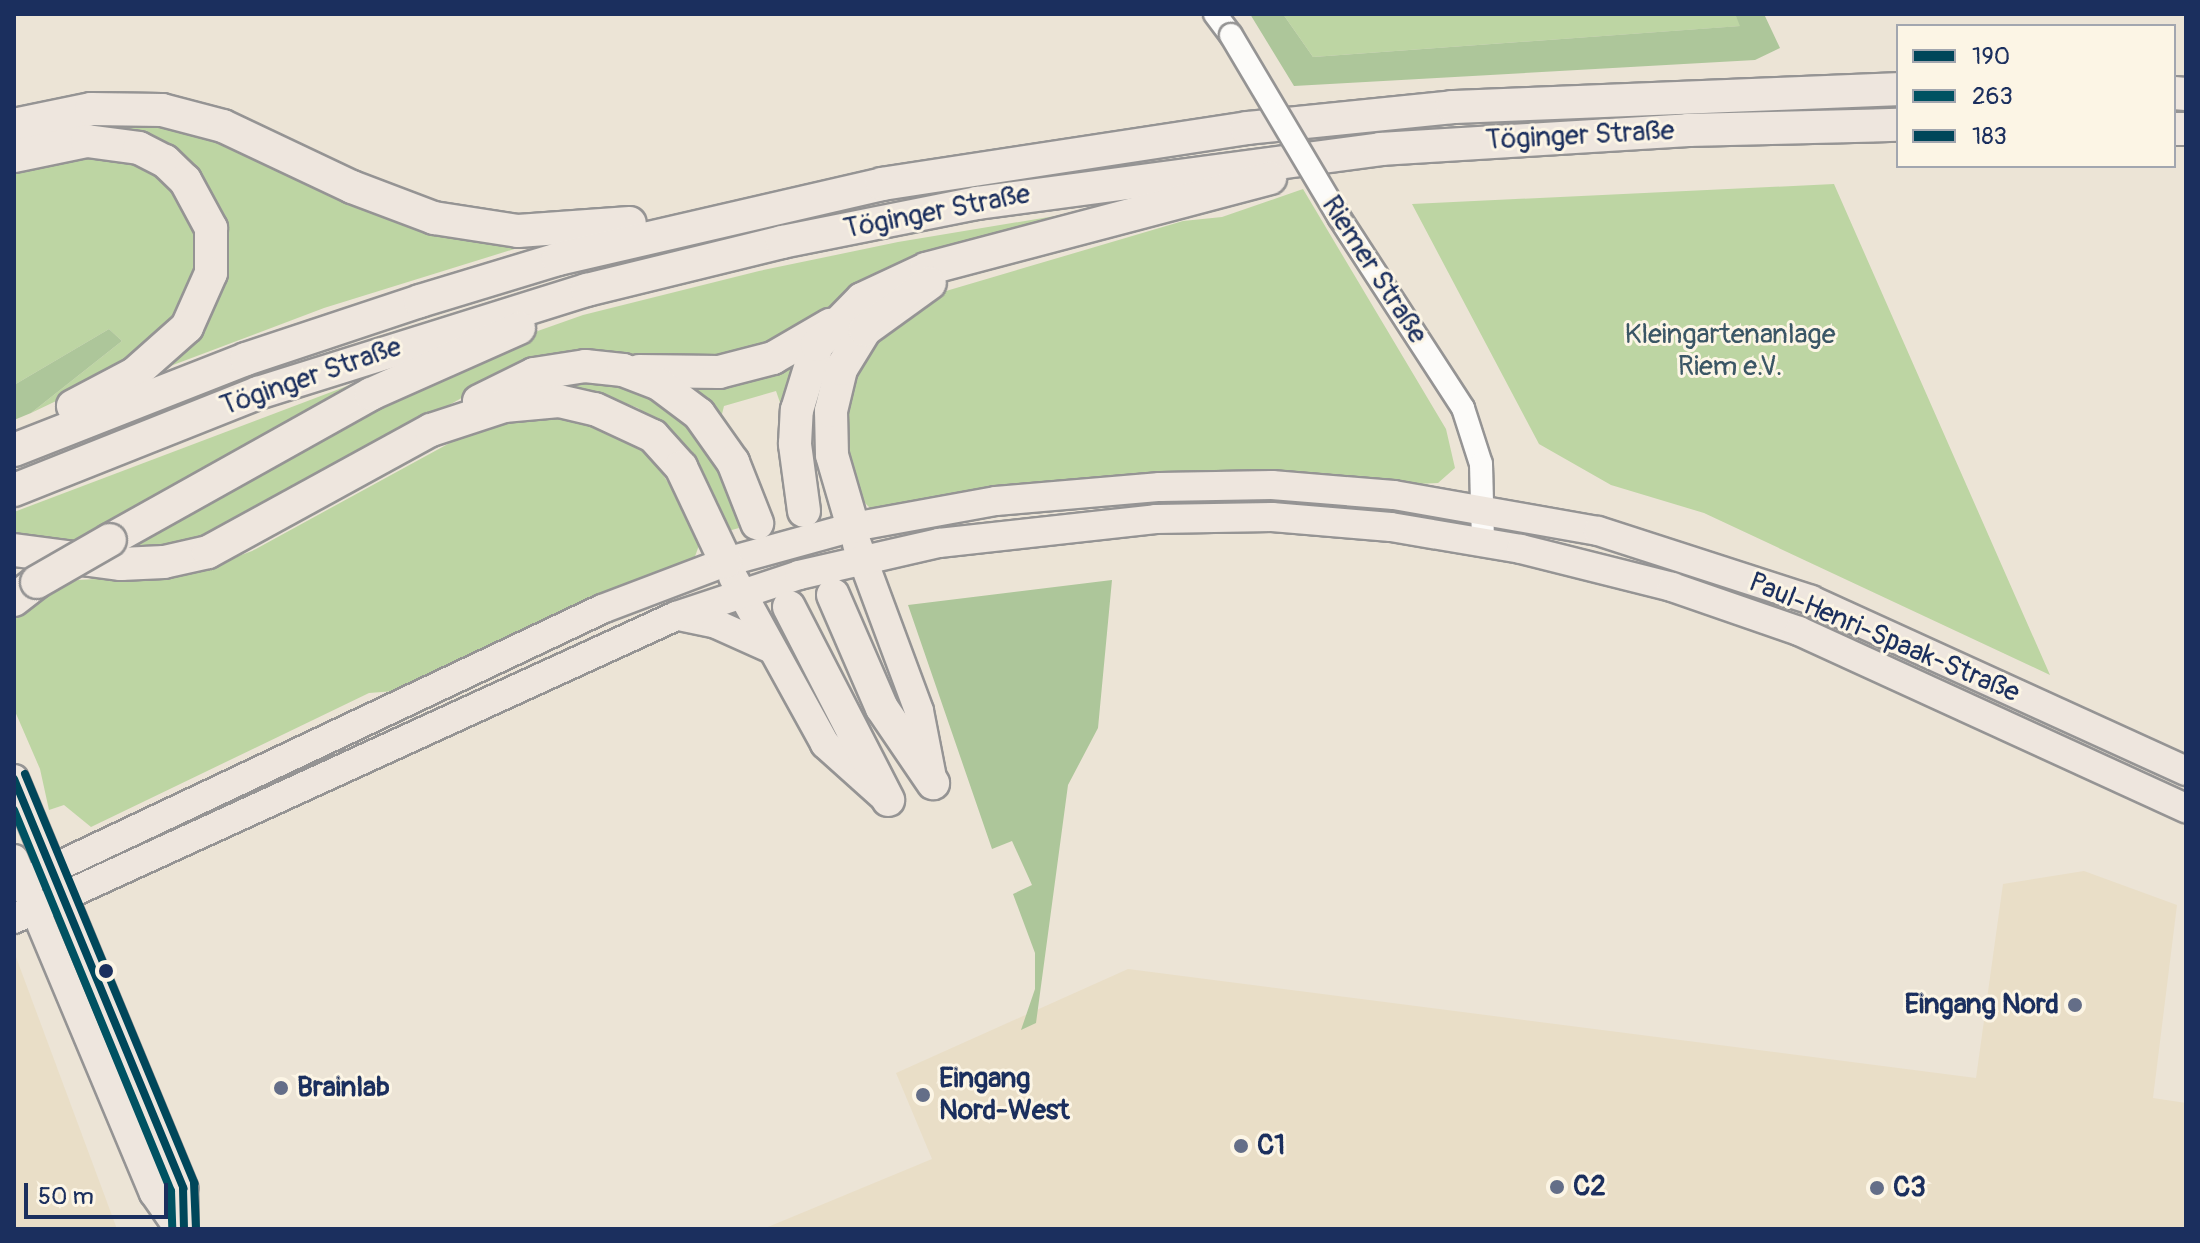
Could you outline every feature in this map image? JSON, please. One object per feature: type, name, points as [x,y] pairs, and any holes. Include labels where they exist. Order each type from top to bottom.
[{"type":"highway","name":"Töginger Straße","points":[[14,450],[246,359],[420,301],[558,259],[897,181],[1276,125],[1452,107],[1896,89]]},
{"type":"highway","points":[[14,125],[120,107],[194,116],[434,218],[518,231],[733,217]]},
{"type":"highway","name":"Töginger Straße","points":[[14,490],[258,393],[587,290],[782,242],[977,203],[1380,149],[1688,130],[1896,125]]},
{"type":"highway","points":[[14,156],[87,141],[152,154],[194,190],[214,243],[203,301],[174,341],[134,374],[40,421],[14,443]]},
{"type":"highway","points":[[14,550],[121,564],[164,562],[208,552],[534,374],[585,366],[719,372],[773,358],[833,324],[877,288],[966,258],[1380,149]]},
{"type":"highway","points":[[853,527],[832,455],[831,411],[841,369],[865,330],[910,293],[966,258]]},
{"type":"highway","points":[[22,591],[371,394],[532,323],[587,290]]},
{"type":"highway","points":[[804,511],[795,444],[797,410],[817,345],[833,324]]},
{"type":"highway","points":[[623,370],[659,384],[699,414],[733,462],[757,523]]},
{"type":"highway","points":[[431,430],[504,406],[534,402],[595,409],[631,424],[653,436],[681,467],[726,562]]},
{"type":"highway","points":[[833,595],[882,708],[933,783]]},
{"type":"highway","points":[[789,607],[888,800]]},
{"type":"main road","name":"Paul-Henri-Spaak-Straße","points":[[17,876],[52,869],[602,609],[726,562],[853,527],[1049,494],[1207,485],[1332,489],[1482,507],[1598,531],[1811,600],[2186,771]]},
{"type":"main road","name":"Paul-Henri-Spaak-Straße","points":[[25,915],[676,616],[741,593],[862,559],[1002,532],[1210,517],[1332,521],[1483,541],[1672,587],[1799,631],[2186,808]]},
{"type":"main road","points":[[853,527],[919,711],[933,783]]},
{"type":"main road","points":[[726,562],[825,744],[888,800]]},
{"type":"main road","points":[[676,616],[716,624],[772,649]]},
{"type":"main road","points":[[486,664],[501,696]]},
{"type":"main road","points":[[14,779],[183,1188],[181,1229]]},
{"type":"main road","points":[[17,876],[25,915],[154,1193],[181,1229]]},
{"type":"street","name":"Riemer Straße","points":[[1215,14],[1231,35],[1339,217],[1463,408],[1477,441],[1483,541]]},
{"type":"shaded area","points":[[2084,871],[2177,905],[2153,1098],[2186,1103],[2186,1229],[763,1229],[932,1159],[896,1073],[1128,969],[1976,1078],[2003,884]]},
{"type":"shaded area","points":[[16,957],[117,1229],[14,1229]]},
{"type":"green space","points":[[1250,14],[1283,14],[1313,57],[1740,26],[1735,14],[1764,14],[1780,48],[1755,60],[1294,86]]},
{"type":"green space","points":[[1283,14],[1735,14],[1741,26],[1313,57]]},
{"type":"green space","points":[[116,120],[177,125],[540,241],[324,308],[165,368],[194,341],[226,284],[227,239],[208,184],[172,145],[115,129],[46,131]]},
{"type":"green space","points":[[84,153],[130,153],[172,179],[195,210],[201,285],[176,322],[135,356],[96,382],[31,413],[122,341],[109,329],[14,385],[14,167]]},
{"type":"green space","name":"Kleingartenanlage Riem e.V.","points":[[1834,184],[2050,675],[1704,513],[1611,485],[1539,444],[1412,204]]},
{"type":"green space","points":[[1303,189],[1446,429],[1455,468],[1438,483],[873,511],[858,496],[846,465],[842,413],[848,384],[879,333],[929,296],[1183,221],[1222,217]]},
{"type":"green space","points":[[1121,205],[884,272],[856,284],[824,314],[758,351],[718,362],[592,352],[495,379],[212,540],[175,550],[124,548],[326,430],[501,344],[583,315],[759,271],[898,242]]},
{"type":"green space","points":[[109,329],[122,341],[31,413],[14,420],[14,385]]},
{"type":"green space","points":[[806,349],[784,414],[776,391],[724,406],[721,418],[703,396],[680,381]]},
{"type":"green space","points":[[400,366],[102,528],[62,545],[14,538],[14,512]]},
{"type":"green space","points":[[571,377],[624,381],[681,413],[726,478],[739,528],[728,531],[718,502],[677,440],[638,408],[590,391],[561,388]]},
{"type":"green space","points":[[524,413],[586,415],[647,449],[702,537],[693,562],[395,691],[369,693],[91,827],[64,805],[49,810],[40,769],[14,709],[14,615],[27,601],[78,580],[190,574],[252,551],[457,439]]},
{"type":"green space","points":[[1112,580],[1098,728],[1068,785],[1036,1023],[1021,1030],[1035,989],[1035,953],[1013,894],[1032,885],[1012,841],[992,849],[908,605]]},
{"type":"transit line","name":"183","points":[[25,774],[194,1183],[196,1229]]},
{"type":"transit line","name":"190","points":[[14,779],[183,1188],[184,1229]]},
{"type":"transit line","name":"263","points":[[14,810],[171,1191],[172,1229]]},
{"type":"place","name":"Eingang Nord","points":[[2075,1005]]},
{"type":"place","name":"Brainlab","points":[[281,1088]]},
{"type":"place","name":"Eingang Nord-West","points":[[923,1095]]},
{"type":"place","name":"C1","points":[[1241,1146]]},
{"type":"place","name":"C2","points":[[1557,1187]]},
{"type":"place","name":"C3","points":[[1877,1188]]}]
